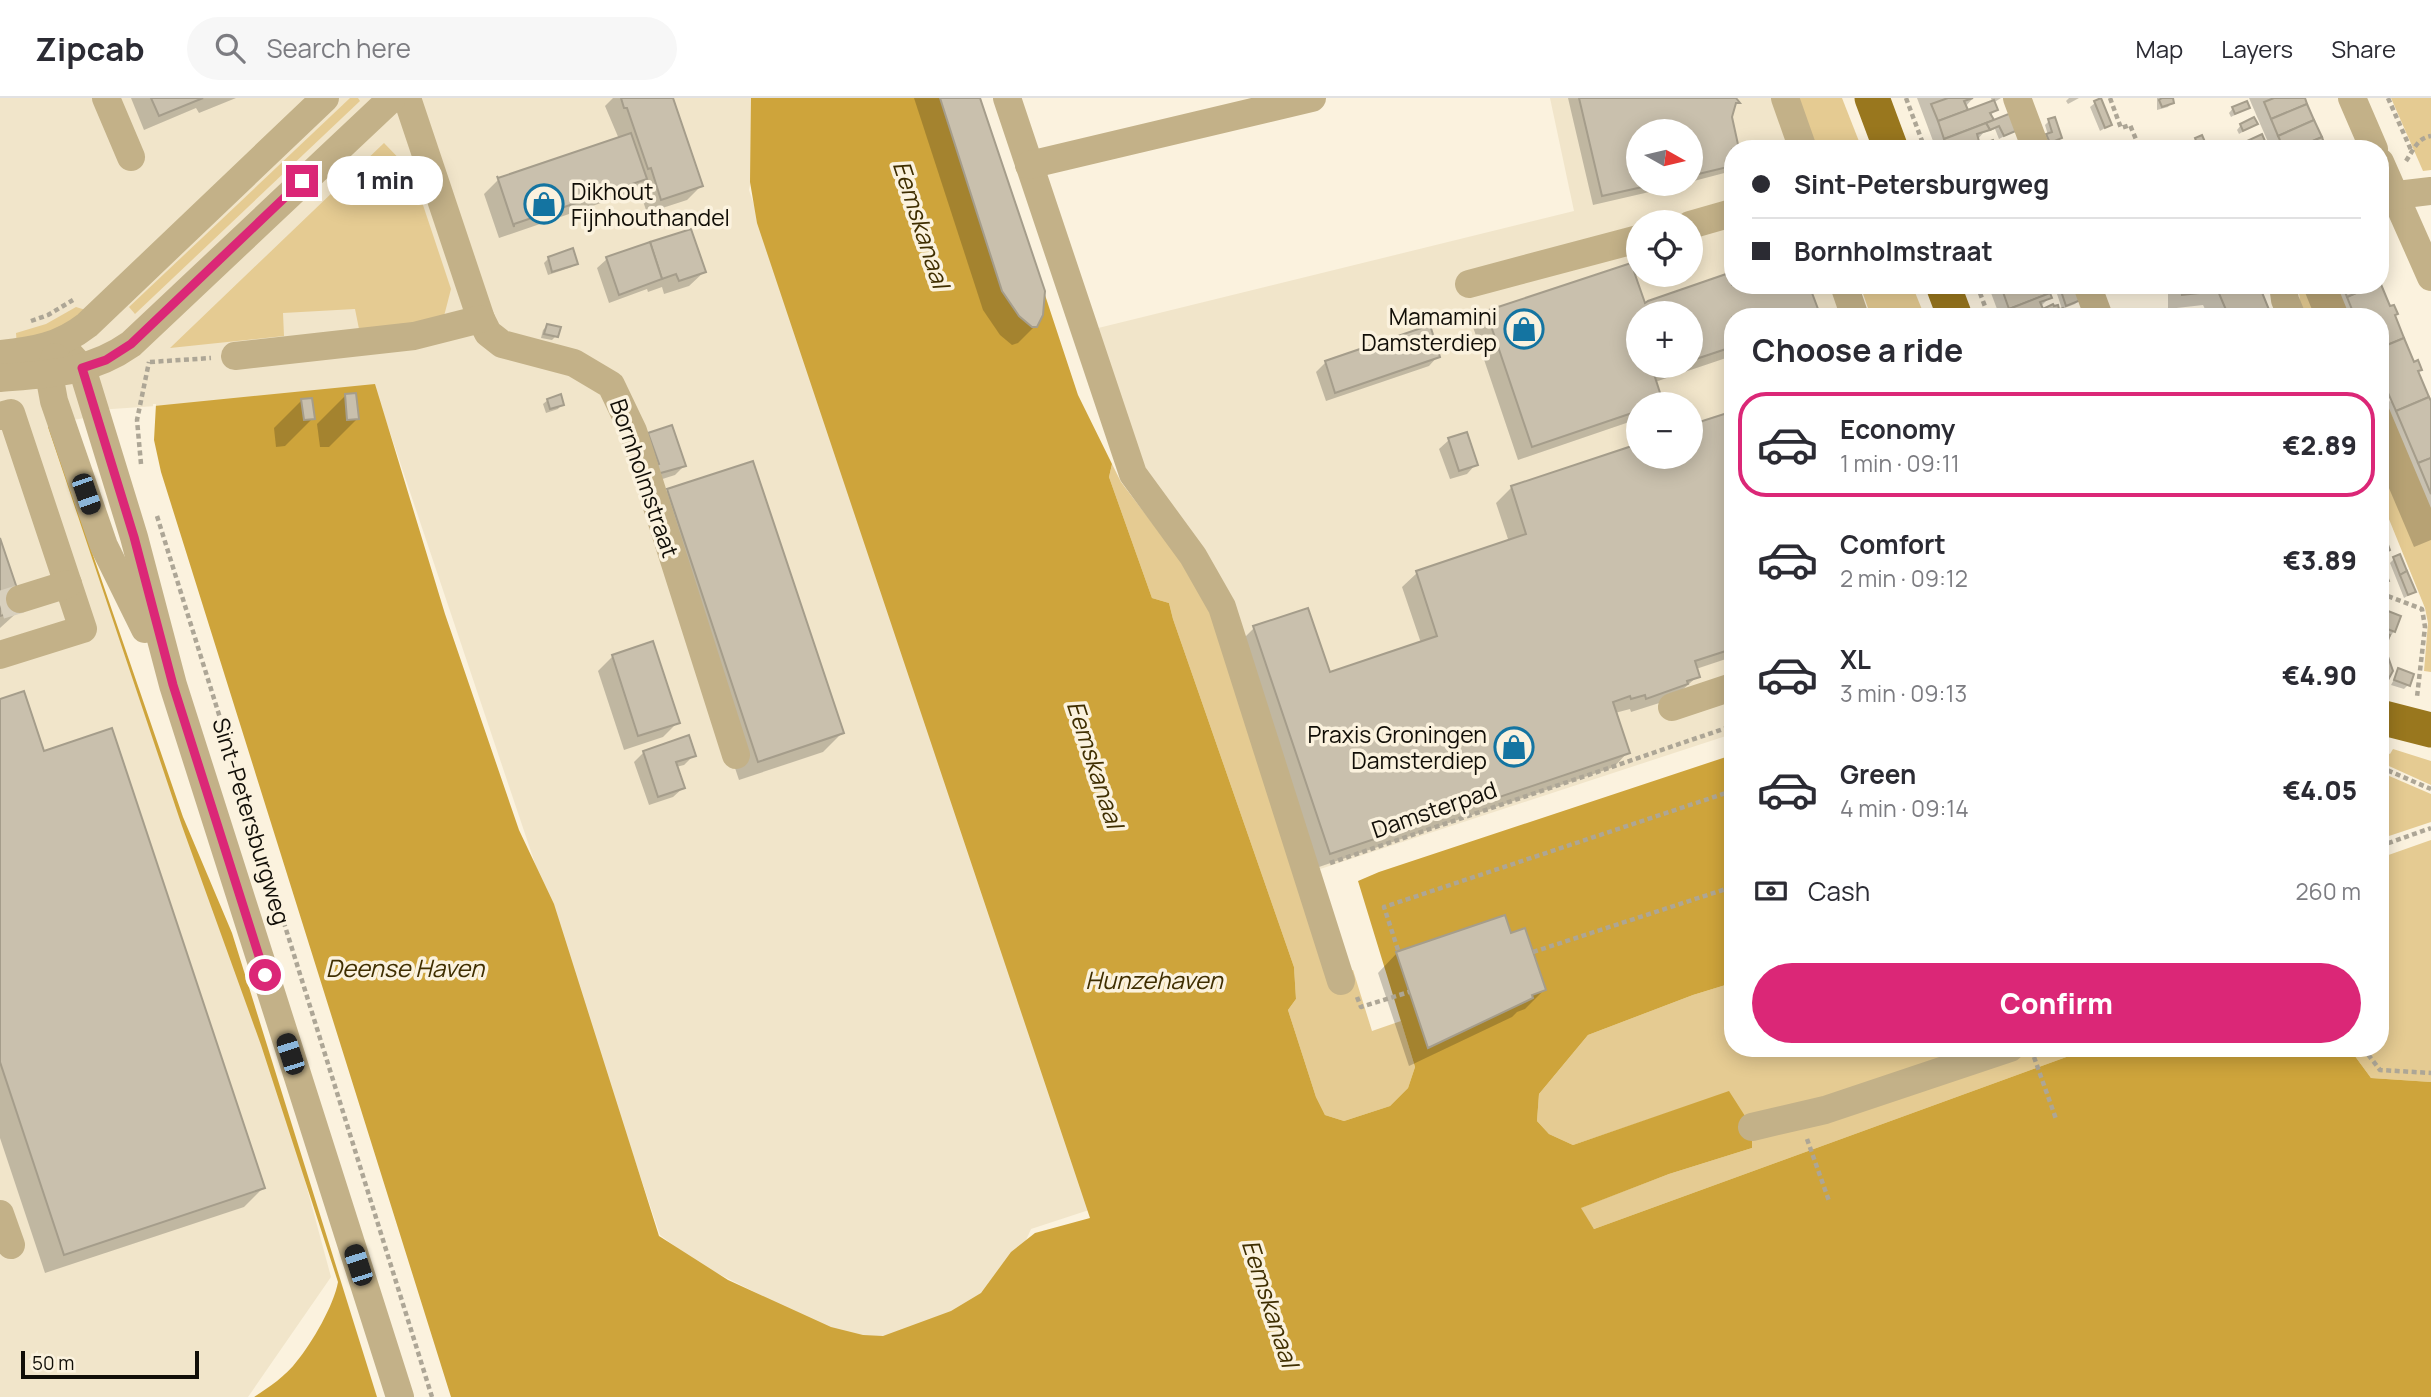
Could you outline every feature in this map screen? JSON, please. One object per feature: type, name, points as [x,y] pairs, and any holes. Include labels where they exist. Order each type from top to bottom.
[{"type":"main road","points":[[1872,98],[1888,140]]},
{"type":"main road","points":[[2389,719],[2431,730]]},
{"type":"street","points":[[106,98],[131,157]]},
{"type":"street","points":[[0,354],[33,351],[59,343],[87,325],[325,98]]},
{"type":"street","points":[[0,378],[82,368],[106,360],[131,344],[392,98]]},
{"type":"street","points":[[235,356],[414,335],[481,319],[407,98]]},
{"type":"street","points":[[1007,98],[1133,474],[1193,556],[1222,607],[1341,981]]},
{"type":"street","points":[[1030,165],[1312,98]]},
{"type":"street","points":[[1785,98],[1800,140]]},
{"type":"street","points":[[2017,98],[2033,140]]},
{"type":"street","points":[[2352,98],[2369,140]]},
{"type":"street","points":[[2389,177],[2431,191]]},
{"type":"street","points":[[2389,188],[2431,277]]},
{"type":"street","points":[[1703,221],[1724,215]]},
{"type":"street","points":[[1469,284],[1626,242]]},
{"type":"street","name":"Bornholmstraat","points":[[481,319],[488,333],[502,344],[574,363],[611,385],[632,431],[736,755]]},
{"type":"street","name":"Sint-Petersburgweg","points":[[173,685],[104,546],[59,417],[49,374],[59,343],[82,368],[134,537],[173,685],[400,1397]]},
{"type":"street","points":[[0,416],[11,413],[83,629],[0,655]]},
{"type":"street","points":[[20,599],[68,584]]},
{"type":"street","points":[[1672,707],[1724,690]]},
{"type":"street","points":[[1752,1127],[1825,1110],[2008,1057]]},
{"type":"street","points":[[0,1214],[11,1245]]},
{"type":"path","points":[[1906,98],[1922,140]]},
{"type":"path","points":[[2110,98],[2121,128],[2130,125],[2136,140]]},
{"type":"path","points":[[2388,98],[2411,150]]},
{"type":"path","points":[[2389,171],[2408,160],[2411,150],[2425,137],[2431,136]]},
{"type":"path","points":[[144,475],[137,435],[139,408],[149,362],[235,356]]},
{"type":"path","name":"Sint-Petersburgweg","points":[[156,514],[432,1397]]},
{"type":"path","points":[[2389,596],[2423,609],[2425,628],[2417,697]]},
{"type":"path","name":"Damsterpad","points":[[1306,871],[1724,729]]},
{"type":"path","points":[[2389,771],[2431,789]]},
{"type":"path","points":[[1398,950],[1384,907],[1724,794]]},
{"type":"path","points":[[2389,843],[2431,828]]},
{"type":"path","points":[[1533,952],[1724,890]]},
{"type":"path","points":[[1341,981],[1351,978],[1361,1007],[1409,992]]},
{"type":"path","points":[[2024,1057],[2056,1119]]},
{"type":"path","points":[[2370,1057],[2380,1070],[2431,1073]]},
{"type":"path","points":[[1808,1141],[1829,1201]]},
{"type":"shaded area","points":[[0,98],[767,98],[749,190],[1089,1210],[1031,1229],[1001,1297],[875,1340],[830,1330],[697,1263],[660,1235],[376,391],[97,410],[331,1277],[248,1397],[0,1397]]},
{"type":"shaded area","points":[[350,98],[358,98],[360,101],[135,314],[129,307]]},
{"type":"shaded area","points":[[1550,98],[1777,98],[1791,140],[1724,140],[1724,294],[1845,294],[1849,308],[1724,308],[1724,737],[1308,873],[1125,454],[1086,331],[1574,211]]},
{"type":"shaded area","points":[[1798,98],[1842,98],[1858,140],[1814,140]]},
{"type":"shaded area","points":[[2391,98],[2431,98],[2431,170],[2423,171]]},
{"type":"shaded area","points":[[384,143],[412,172],[451,289],[443,320],[359,329],[355,309],[283,313],[284,336],[170,348]]},
{"type":"shaded area","points":[[1863,294],[1916,294],[1921,308],[1868,308]]},
{"type":"shaded area","points":[[2299,294],[2341,294],[2346,308],[2302,308]]},
{"type":"shaded area","points":[[76,307],[89,311],[79,321],[17,346],[16,333],[46,324]]},
{"type":"shaded area","points":[[2389,408],[2431,508],[2431,672],[2424,671],[2428,623],[2425,608],[2389,519]]},
{"type":"shaded area","points":[[1112,464],[1121,482],[1197,582],[1216,626],[1332,975],[1353,970],[1372,1031],[1401,1021],[1415,1067],[1408,1088],[1390,1106],[1344,1121],[1325,1115],[1316,1097],[1288,1010],[1296,999],[1294,967],[1169,603],[1152,598],[1109,477]]},
{"type":"shaded area","points":[[2393,749],[2431,761],[2431,785],[2389,766]]},
{"type":"shaded area","points":[[2389,776],[2431,794],[2431,822],[2389,836]]},
{"type":"shaded area","points":[[2431,840],[2431,1082],[2371,1078],[2356,1057],[2389,1057],[2389,855]]},
{"type":"shaded area","points":[[1724,985],[1724,1057],[2066,1057],[1594,1229],[1580,1208],[1669,1174],[1752,1148],[1729,1092],[1573,1145],[1549,1134],[1537,1121],[1539,1094],[1588,1035]]},
{"type":"water","points":[[751,98],[980,98],[1078,395],[1112,464],[1109,477],[1152,598],[1169,603],[1294,967],[1296,999],[1288,1010],[1316,1097],[1325,1115],[1344,1121],[1390,1106],[1408,1088],[1415,1067],[1358,881],[1724,758],[1724,985],[1588,1035],[1539,1094],[1537,1121],[1549,1134],[1573,1145],[1729,1091],[1752,1127],[1752,1148],[1669,1174],[1581,1208],[1594,1229],[2066,1057],[2356,1057],[2371,1078],[2431,1082],[2431,1397],[254,1397],[283,1376],[303,1353],[327,1312],[338,1282],[261,1045],[182,826],[48,427],[154,406],[375,384],[445,614],[519,830],[554,904],[659,1236],[728,1280],[831,1327],[863,1335],[883,1336],[951,1311],[981,1293],[1011,1252],[1035,1233],[1090,1218],[757,223],[750,182]]},
{"type":"pier","points":[[153,404],[156,404],[154,440],[161,472],[451,1397],[377,1397],[232,933],[183,817],[48,424],[153,407]]},
{"type":"building","points":[[151,98],[203,98],[159,116]]},
{"type":"building","points":[[621,98],[673,98],[703,186],[661,200],[651,168],[648,169]]},
{"type":"building","points":[[940,98],[980,98],[1045,291],[1043,315],[1037,327],[1032,327],[1019,316],[1002,291]]},
{"type":"building","points":[[1579,98],[1736,98],[1740,103],[1736,103],[1732,117],[1737,140],[1724,140],[1724,168],[1703,173],[1703,119],[1626,119],[1626,191],[1602,196]]},
{"type":"building","points":[[1948,98],[1973,98],[1964,101],[1968,110],[1938,121],[1931,104]]},
{"type":"building","points":[[2101,98],[2112,125],[2105,128],[2094,101]]},
{"type":"building","points":[[2173,98],[2174,103],[2162,107],[2159,100]]},
{"type":"building","points":[[2274,98],[2305,98],[2307,104],[2271,119],[2264,102]]},
{"type":"building","points":[[1994,100],[1998,110],[1990,113],[1994,120],[1944,139],[1938,121]]},
{"type":"building","points":[[2247,101],[2250,108],[2235,114],[2232,107]]},
{"type":"building","points":[[2307,104],[2314,120],[2278,136],[2271,119]]},
{"type":"building","points":[[2011,113],[2018,130],[2004,136],[1999,126],[1990,130],[1986,123]]},
{"type":"building","points":[[2055,117],[2062,138],[2049,140],[2046,134],[2052,132],[2048,119]]},
{"type":"building","points":[[2254,117],[2258,124],[2243,131],[2240,124]]},
{"type":"building","points":[[2314,120],[2322,137],[2315,140],[2280,140],[2278,136]]},
{"type":"building","points":[[1986,123],[1990,130],[1977,134],[1979,140],[1944,139]]},
{"type":"building","points":[[631,133],[647,179],[514,224],[514,227],[497,176],[498,178]]},
{"type":"building","points":[[2262,134],[2265,140],[2249,140]]},
{"type":"building","points":[[691,229],[706,272],[679,281],[676,274],[662,279],[650,242]]},
{"type":"building","points":[[650,242],[662,279],[619,295],[606,257]]},
{"type":"building","points":[[573,248],[578,264],[552,272],[548,257]]},
{"type":"building","points":[[1626,265],[1626,287],[1639,287],[1644,301],[1626,301],[1626,378],[1655,378],[1660,392],[1626,392],[1626,415],[1532,447],[1486,311]]},
{"type":"building","points":[[1724,275],[1724,294],[1812,294],[1818,308],[1724,308],[1724,350],[1703,357],[1703,301],[1648,301],[1689,287],[1703,287],[1703,282]]},
{"type":"building","points":[[2004,294],[2047,294],[2012,308],[2009,308]]},
{"type":"building","points":[[2047,294],[2052,298],[2040,302],[2043,308],[2012,308]]},
{"type":"building","points":[[2062,294],[2079,294],[2081,300],[2066,306]]},
{"type":"building","points":[[2219,294],[2263,294],[2268,308],[2225,308]]},
{"type":"building","points":[[2354,294],[2385,294],[2390,306],[2394,305],[2398,314],[2395,315],[2404,338],[2389,344],[2389,308],[2351,308],[2347,297]]},
{"type":"building","points":[[547,324],[561,327],[558,337],[544,334]]},
{"type":"building","points":[[1430,325],[1440,357],[1335,393],[1325,361]]},
{"type":"building","points":[[2404,338],[2414,362],[2418,360],[2422,370],[2418,371],[2429,397],[2396,411],[2389,395],[2389,344]]},
{"type":"building","points":[[356,393],[359,419],[347,420],[345,394]]},
{"type":"building","points":[[561,394],[564,405],[550,409],[547,399]]},
{"type":"building","points":[[2429,397],[2431,458],[2418,463],[2396,411]]},
{"type":"building","points":[[312,398],[315,419],[304,420],[301,399]]},
{"type":"building","points":[[1724,414],[1724,652],[1695,661],[1700,677],[1687,681],[1688,684],[1646,699],[1645,695],[1631,699],[1630,696],[1613,702],[1630,753],[1330,854],[1253,626],[1308,608],[1330,672],[1437,636],[1416,571],[1526,534],[1511,486],[1626,448],[1626,469],[1703,469],[1703,421]]},
{"type":"building","points":[[672,425],[686,466],[657,474],[654,466],[659,464],[648,433]]},
{"type":"building","points":[[1467,432],[1478,465],[1459,471],[1448,438]]},
{"type":"building","points":[[2431,458],[2431,494],[2418,463]]},
{"type":"building","points":[[753,461],[844,733],[758,762],[667,489]]},
{"type":"building","points":[[0,538],[24,609],[0,616]]},
{"type":"building","points":[[2400,554],[2407,571],[2400,575],[2393,557]]},
{"type":"building","points":[[2407,571],[2416,592],[2408,595],[2400,575]]},
{"type":"building","points":[[2389,611],[2401,616],[2395,632],[2389,630]]},
{"type":"building","points":[[653,641],[680,723],[638,736],[612,655]]},
{"type":"building","points":[[2389,660],[2393,671],[2389,678]]},
{"type":"building","points":[[2398,668],[2414,674],[2410,686],[2394,680]]},
{"type":"building","points":[[24,691],[44,751],[112,728],[265,1188],[64,1255],[0,1062],[0,699]]},
{"type":"building","points":[[689,735],[696,756],[676,762],[685,788],[658,797],[643,751]]},
{"type":"building","points":[[1505,915],[1511,933],[1525,928],[1546,990],[1428,1048],[1396,952]]},
{"type":"tunnel","points":[[0,605],[20,599]]},
{"type":"place","name":"Dikhout Fijnhouthandel","points":[[544,204]]},
{"type":"place","name":"Mamamini Damsterdiep","points":[[1524,329]]},
{"type":"place","name":"Praxis Groningen Damsterdiep","points":[[1514,747]]},
{"type":"route","points":[[265,975],[173,685],[134,537],[82,368],[106,360],[131,344],[302,181]]},
{"type":"water label","name":"Eemskanaal","points":[[922,224]]},
{"type":"water label","name":"Eemskanaal","points":[[1096,764]]},
{"type":"water label","name":"Deense Haven","points":[[405,967]]},
{"type":"water label","name":"Hunzehaven","points":[[1154,979]]},
{"type":"water label","name":"Eemskanaal","points":[[1271,1303]]}]
